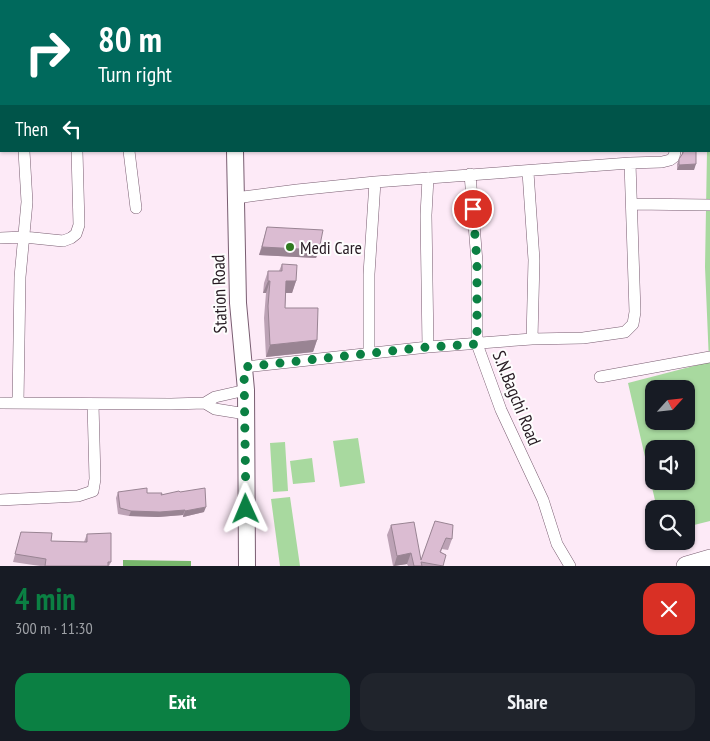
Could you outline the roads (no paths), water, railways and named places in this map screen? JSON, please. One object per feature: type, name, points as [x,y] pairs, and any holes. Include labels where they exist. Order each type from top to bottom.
[{"type":"main road","points":[[686,566],[710,559]]},
{"type":"street","points":[[18,403],[20,277],[27,202],[24,152]]},
{"type":"street","points":[[0,238],[24,237],[63,240],[71,238],[76,234],[79,225],[77,152]]},
{"type":"street","points":[[129,152],[136,208]]},
{"type":"street","name":"Station Road","points":[[229,152],[235,341],[243,359]]},
{"type":"street","name":"Station Road","points":[[235,152],[238,303],[243,359]]},
{"type":"street","points":[[241,152],[243,269],[248,340],[243,359],[246,390],[247,566]]},
{"type":"street","points":[[243,197],[375,182],[666,161],[674,157],[675,152]]},
{"type":"street","points":[[243,359],[369,354],[428,347],[532,339],[583,338],[625,332],[633,324],[635,312],[630,163]]},
{"type":"street","name":"S.N.Bagchi Road","points":[[528,172],[534,260],[532,339]]},
{"type":"street","name":"S.N.Bagchi Road","points":[[470,174],[477,262],[477,344],[501,410],[543,500],[557,544],[570,566]]},
{"type":"street","points":[[428,178],[426,242],[428,347]]},
{"type":"street","points":[[369,354],[369,274],[375,182]]},
{"type":"street","points":[[632,204],[710,205]]},
{"type":"street","points":[[600,377],[710,357]]},
{"type":"street","points":[[0,403],[140,405],[205,403],[214,397],[246,390]]},
{"type":"street","points":[[205,403],[215,409],[246,414]]},
{"type":"street","points":[[0,500],[78,496],[93,491],[95,479],[94,404]]},
{"type":"place","name":"Medi Care","points":[[290,247]]}]
